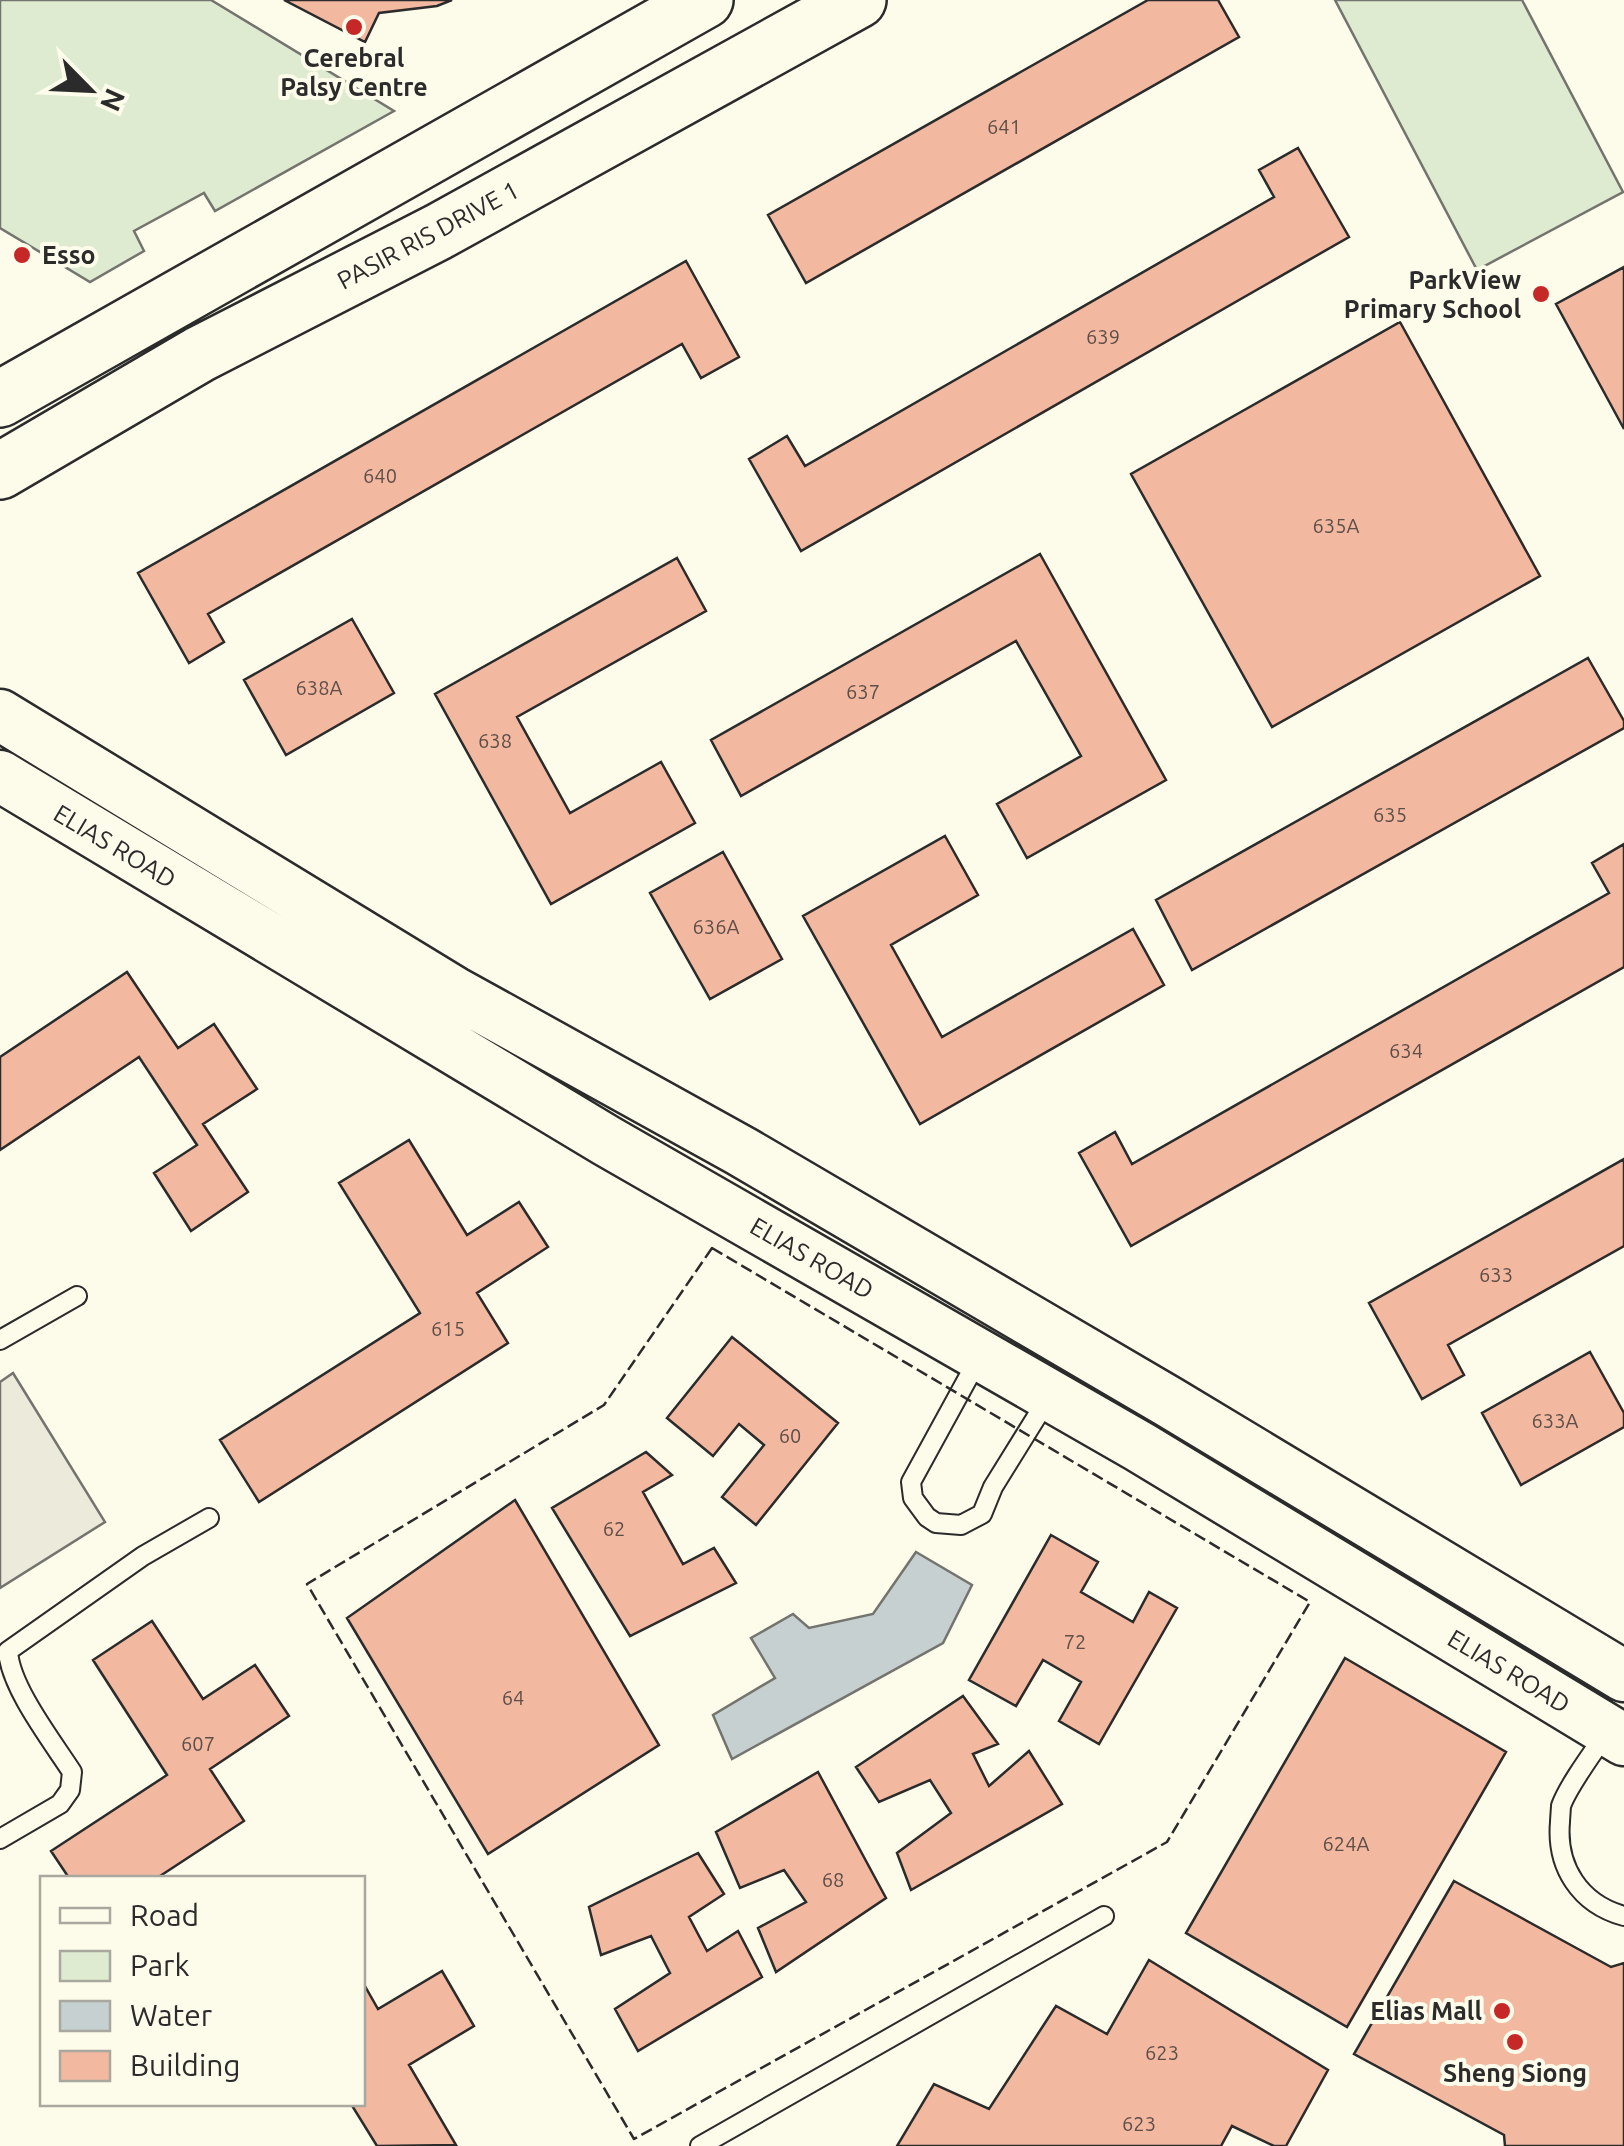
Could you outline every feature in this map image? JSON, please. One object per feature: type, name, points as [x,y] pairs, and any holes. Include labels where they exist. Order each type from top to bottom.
[{"type":"main road","points":[[0,399],[706,0]]},
{"type":"main road","name":"PASIR RIS DRIVE 1","points":[[0,472],[200,354],[438,232],[858,0]]},
{"type":"main road","points":[[0,502],[15,492],[84,421]]},
{"type":"main road","name":"ELIAS ROAD","points":[[0,715],[454,992],[757,1160],[1624,1676]]},
{"type":"main road","name":"ELIAS ROAD","points":[[0,776],[591,1131],[1050,1396],[1616,1736]]},
{"type":"lane","points":[[0,1340],[77,1296]]},
{"type":"lane","points":[[980,1355],[911,1482],[914,1498],[926,1517],[936,1523],[961,1525],[982,1514],[994,1487],[1050,1396]]},
{"type":"lane","points":[[0,1839],[60,1804],[70,1790],[72,1772],[26,1699],[9,1666],[8,1650],[143,1556],[209,1518]]},
{"type":"lane","points":[[1616,1736],[1561,1806],[1558,1841],[1564,1867],[1577,1888],[1605,1911],[1624,1916]]},
{"type":"lane","points":[[700,2146],[1104,1916]]},
{"type":"green space","points":[[0,0],[211,0],[394,111],[215,211],[204,193],[134,231],[144,251],[90,282],[0,228]]},
{"type":"green space","points":[[1335,0],[1522,0],[1623,192],[1477,270]]},
{"type":"shaded area","points":[[13,1373],[105,1522],[0,1588],[0,1382]]},
{"type":"water","points":[[916,1552],[972,1585],[943,1643],[732,1759],[713,1715],[775,1678],[751,1638],[793,1614],[809,1628],[873,1614]]},
{"type":"building","name":"Cerebral Palsy Centre","points":[[284,0],[452,0],[437,6],[379,13],[365,42]]},
{"type":"building","points":[[1148,0],[1218,0],[1239,37],[806,283],[768,215]]},
{"type":"building","points":[[1298,148],[1349,237],[801,551],[749,459],[787,436],[805,466],[1274,197],[1259,170]]},
{"type":"building","points":[[686,261],[739,357],[701,378],[682,344],[208,614],[224,642],[189,663],[138,573]]},
{"type":"building","points":[[1624,267],[1624,429],[1556,304]]},
{"type":"building","points":[[1400,322],[1540,576],[1272,727],[1131,474]]},
{"type":"building","points":[[1040,554],[1166,780],[1027,858],[997,804],[1081,756],[1016,641],[741,796],[711,740]]},
{"type":"building","points":[[677,558],[706,611],[517,717],[570,813],[661,762],[695,823],[551,904],[435,694]]},
{"type":"building","points":[[352,619],[394,693],[286,755],[244,680]]},
{"type":"building","points":[[1588,658],[1624,721],[1624,728],[1192,970],[1156,900]]},
{"type":"building","points":[[945,836],[978,895],[891,945],[942,1037],[1133,929],[1164,985],[920,1124],[803,916]]},
{"type":"building","points":[[1624,844],[1624,967],[1131,1246],[1079,1153],[1115,1132],[1132,1164],[1609,893],[1592,863]]},
{"type":"building","points":[[723,852],[782,959],[710,999],[650,893]]},
{"type":"building","points":[[127,972],[178,1048],[214,1024],[257,1089],[203,1124],[248,1192],[191,1231],[154,1173],[197,1145],[139,1057],[0,1150],[0,1057]]},
{"type":"building","points":[[409,1140],[467,1235],[519,1202],[548,1247],[477,1293],[508,1343],[259,1502],[220,1440],[420,1313],[339,1183]]},
{"type":"building","points":[[1624,1159],[1624,1246],[1448,1345],[1464,1375],[1422,1399],[1369,1303]]},
{"type":"building","points":[[732,1337],[838,1423],[756,1525],[722,1497],[764,1445],[739,1424],[713,1456],[667,1418]]},
{"type":"building","points":[[1590,1352],[1624,1413],[1624,1427],[1521,1485],[1482,1413]]},
{"type":"building","points":[[646,1452],[672,1475],[643,1492],[683,1564],[714,1548],[736,1583],[630,1636],[552,1508]]},
{"type":"building","points":[[515,1500],[659,1745],[488,1854],[347,1618]]},
{"type":"building","points":[[1051,1535],[1098,1562],[1081,1592],[1133,1622],[1149,1592],[1177,1608],[1099,1744],[1059,1721],[1081,1682],[1043,1660],[1016,1706],[969,1680]]},
{"type":"building","points":[[152,1621],[203,1699],[255,1665],[289,1716],[210,1769],[244,1821],[160,1876],[68,1876],[51,1851],[167,1775],[93,1660]]},
{"type":"building","points":[[1345,1658],[1506,1752],[1347,2027],[1186,1933]]},
{"type":"building","points":[[963,1696],[998,1744],[973,1754],[989,1786],[1029,1751],[1062,1804],[911,1890],[897,1853],[951,1813],[930,1780],[879,1802],[856,1767]]},
{"type":"building","points":[[818,1772],[886,1898],[776,1972],[758,1928],[806,1902],[784,1870],[740,1888],[716,1832]]},
{"type":"building","points":[[698,1853],[724,1894],[689,1917],[707,1951],[738,1931],[762,1977],[638,2051],[615,2009],[670,1973],[651,1936],[601,1955],[589,1907]]},
{"type":"building","name":"Elias Mall","points":[[1454,1881],[1611,1967],[1624,1963],[1624,2146],[1505,2146],[1504,2135],[1354,2054]]},
{"type":"building","points":[[1149,1960],[1328,2070],[1286,2146],[1274,2146],[1232,2126],[1221,2146],[897,2146],[934,2084],[989,2109],[1056,2006],[1107,2034]]},
{"type":"building","points":[[442,1971],[474,2026],[409,2065],[456,2145],[377,2146],[352,2106],[365,2106],[365,1986],[378,2009]]},
{"type":"fence","points":[[712,1248],[1310,1602],[1167,1842],[634,2139],[307,1584],[604,1405],[712,1248]]},
{"type":"place","name":"Cerebral Palsy Centre","points":[[354,27]]},
{"type":"place","name":"Esso","points":[[22,255]]},
{"type":"place","name":"ParkView Primary School","points":[[1541,294]]},
{"type":"place","name":"Elias Mall","points":[[1502,2011]]},
{"type":"place","name":"Sheng Siong","points":[[1515,2042]]}]
